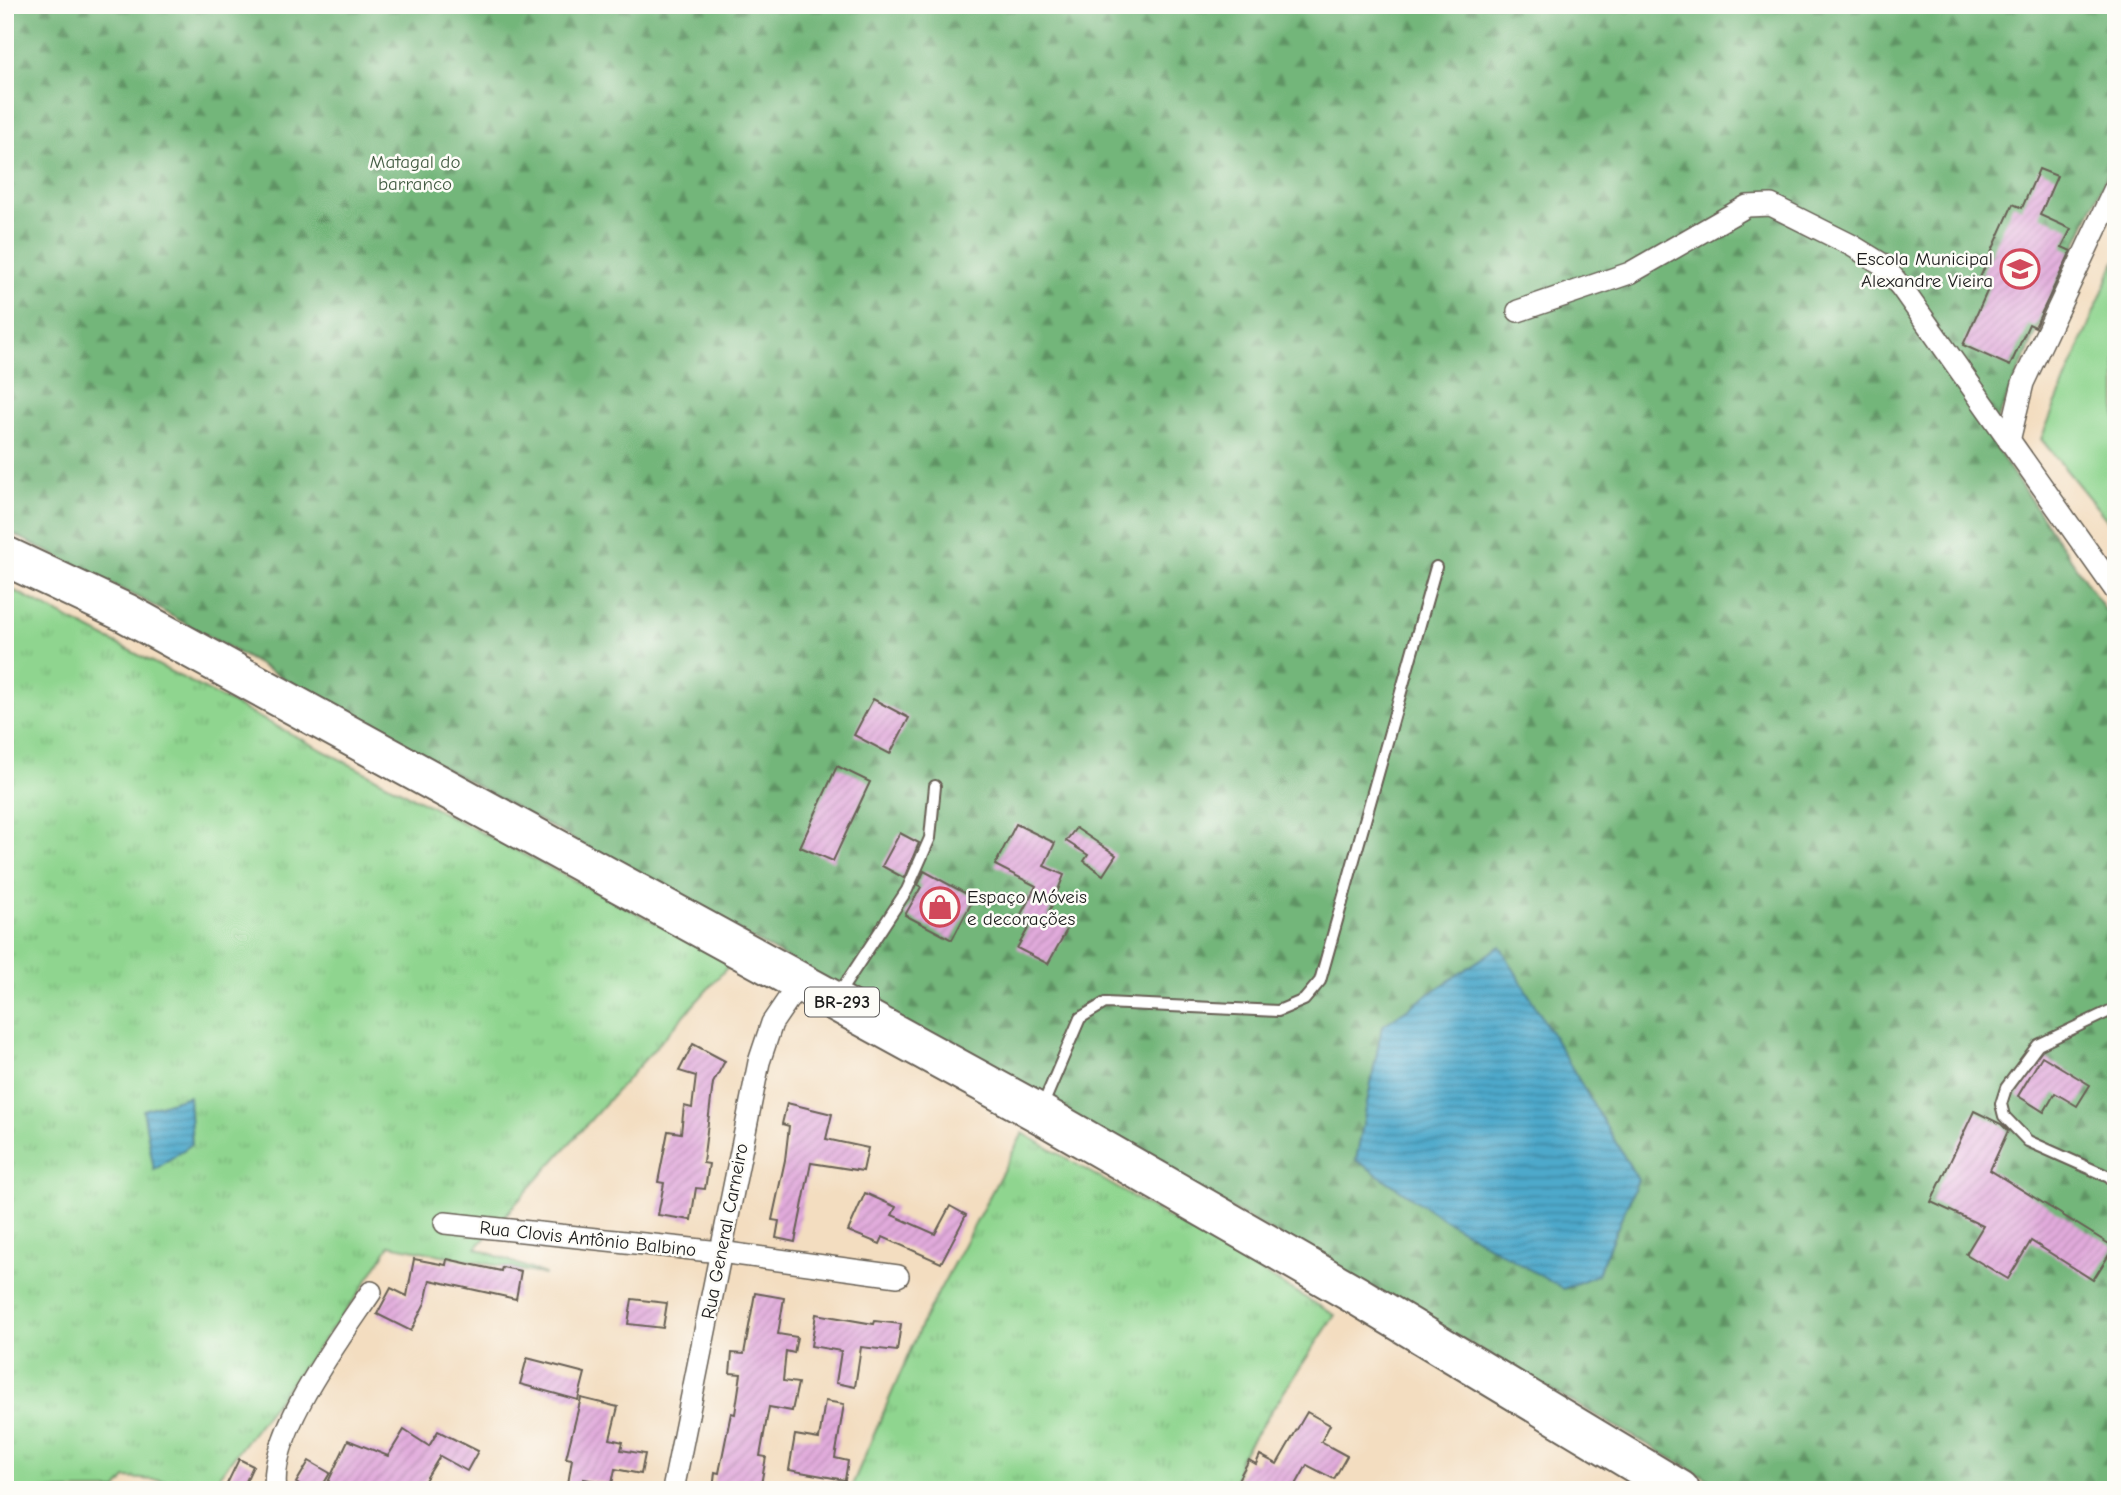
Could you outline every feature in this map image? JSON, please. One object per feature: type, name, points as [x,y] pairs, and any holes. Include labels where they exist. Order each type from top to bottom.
[{"type":"highway","name":"BR-293","points":[[5,556],[126,612],[800,982],[836,999],[1356,1295],[1677,1486]]},
{"type":"street","points":[[2009,441],[2023,383],[2116,186]]},
{"type":"street","points":[[1518,310],[1630,273],[1747,206],[1771,205],[1882,264],[2116,592]]},
{"type":"street","name":"Rua General Carneiro","points":[[673,1490],[759,1062],[772,1023],[800,982]]},
{"type":"street","name":"Rua Clovis Antônio Balbino","points":[[445,1223],[720,1252],[898,1276]]},
{"type":"street","points":[[276,1490],[275,1461],[307,1389],[371,1292]]},
{"type":"lane","points":[[1039,1113],[1080,1018],[1105,1003],[1279,1011],[1304,1000],[1320,981],[1436,567]]},
{"type":"lane","points":[[836,999],[906,890],[930,838],[936,786]]},
{"type":"lane","points":[[2116,1008],[2038,1045],[2006,1088],[2001,1104],[2004,1116],[2028,1141],[2109,1177],[2116,1185]]},
{"type":"green space","name":"Matagal do barranco","points":[[5,5],[2116,5],[2116,155],[1989,438],[2116,626],[2116,1490],[1728,1490],[873,1006],[141,599],[5,530]]},
{"type":"green space","points":[[2116,259],[2116,531],[2041,439]]},
{"type":"green space","points":[[5,586],[732,962],[476,1248],[546,1275],[390,1245],[358,1295],[213,1484],[126,1478],[116,1490],[5,1490]]},
{"type":"green space","points":[[1023,1133],[1335,1315],[1240,1458],[1234,1490],[850,1490],[922,1323]]},
{"type":"water","points":[[1500,946],[1638,1180],[1597,1275],[1563,1289],[1445,1220],[1356,1160],[1382,1026]]},
{"type":"water","points":[[189,1096],[192,1144],[154,1170],[143,1110]]},
{"type":"building","points":[[2039,169],[2057,176],[2040,215],[2071,229],[2062,247],[2071,251],[2035,327],[2029,324],[2010,366],[1963,345],[1989,287],[1978,282],[2013,204],[2022,208]]},
{"type":"building","points":[[873,699],[909,718],[890,754],[854,735]]},
{"type":"building","points":[[837,766],[870,782],[833,861],[800,847]]},
{"type":"building","points":[[1016,824],[1055,843],[1044,866],[1064,875],[1048,915],[1069,926],[1048,964],[1017,948],[1030,925],[1019,918],[1036,886],[995,865]]},
{"type":"building","points":[[1076,828],[1116,855],[1103,875],[1084,861],[1088,855],[1066,841]]},
{"type":"building","points":[[900,833],[919,843],[904,878],[882,866]]},
{"type":"building","name":"Espaço Móveis e decorações","points":[[924,871],[974,898],[952,940],[905,915],[921,887],[918,885]]},
{"type":"building","points":[[693,1044],[725,1061],[713,1083],[703,1163],[709,1164],[705,1189],[696,1188],[691,1220],[658,1215],[664,1183],[658,1182],[668,1131],[681,1133],[684,1106],[692,1108],[696,1076],[679,1071]]},
{"type":"building","points":[[2042,1056],[2090,1085],[2077,1106],[2055,1093],[2044,1112],[2018,1096]]},
{"type":"building","points":[[787,1103],[832,1114],[826,1139],[868,1148],[863,1171],[811,1163],[795,1242],[776,1238],[779,1221],[772,1220],[785,1160],[789,1126],[782,1124]]},
{"type":"building","points":[[1974,1111],[2001,1124],[2008,1131],[1990,1170],[2114,1247],[2093,1280],[2031,1241],[2008,1279],[1966,1254],[1983,1226],[1931,1202]]},
{"type":"building","points":[[865,1193],[896,1207],[892,1215],[935,1234],[950,1206],[966,1215],[941,1263],[883,1237],[880,1244],[848,1231]]},
{"type":"building","points":[[414,1259],[446,1265],[447,1259],[501,1271],[502,1267],[521,1271],[516,1299],[430,1280],[425,1303],[411,1331],[377,1314],[391,1288],[407,1296]]},
{"type":"building","points":[[755,1293],[784,1298],[778,1334],[797,1337],[794,1353],[786,1351],[783,1381],[798,1383],[792,1411],[769,1407],[760,1456],[766,1457],[760,1490],[713,1490],[715,1472],[719,1473],[731,1413],[735,1414],[741,1374],[730,1373],[732,1353],[744,1354]]},
{"type":"building","points":[[632,1299],[667,1303],[663,1328],[628,1324]]},
{"type":"building","points":[[816,1314],[874,1324],[875,1321],[901,1324],[897,1351],[861,1347],[855,1387],[836,1383],[841,1351],[811,1346]]},
{"type":"building","points":[[527,1358],[585,1373],[578,1400],[520,1384]]},
{"type":"building","points":[[581,1398],[618,1407],[610,1439],[623,1442],[621,1450],[645,1454],[641,1474],[615,1469],[612,1484],[584,1479],[582,1490],[567,1490],[572,1459],[566,1458]]},
{"type":"building","points":[[825,1401],[844,1404],[835,1458],[848,1461],[845,1480],[789,1470],[795,1435],[819,1439]]},
{"type":"building","points":[[1307,1412],[1330,1425],[1321,1442],[1347,1456],[1334,1479],[1307,1465],[1293,1490],[1272,1490],[1259,1483],[1255,1490],[1250,1490],[1236,1483],[1249,1460],[1256,1464],[1260,1455],[1277,1464]]},
{"type":"building","points":[[404,1430],[429,1446],[438,1431],[478,1451],[467,1471],[440,1456],[419,1490],[345,1490],[328,1482],[348,1440],[388,1456]]},
{"type":"building","points":[[239,1459],[253,1466],[242,1490],[224,1490]]},
{"type":"building","points":[[309,1461],[330,1473],[320,1490],[308,1490],[296,1483]]},
{"type":"place","name":"Escola Municipal Alexandre Vieira","points":[[2020,269]]},
{"type":"place","name":"Espaço Móveis e decorações","points":[[940,907]]}]
